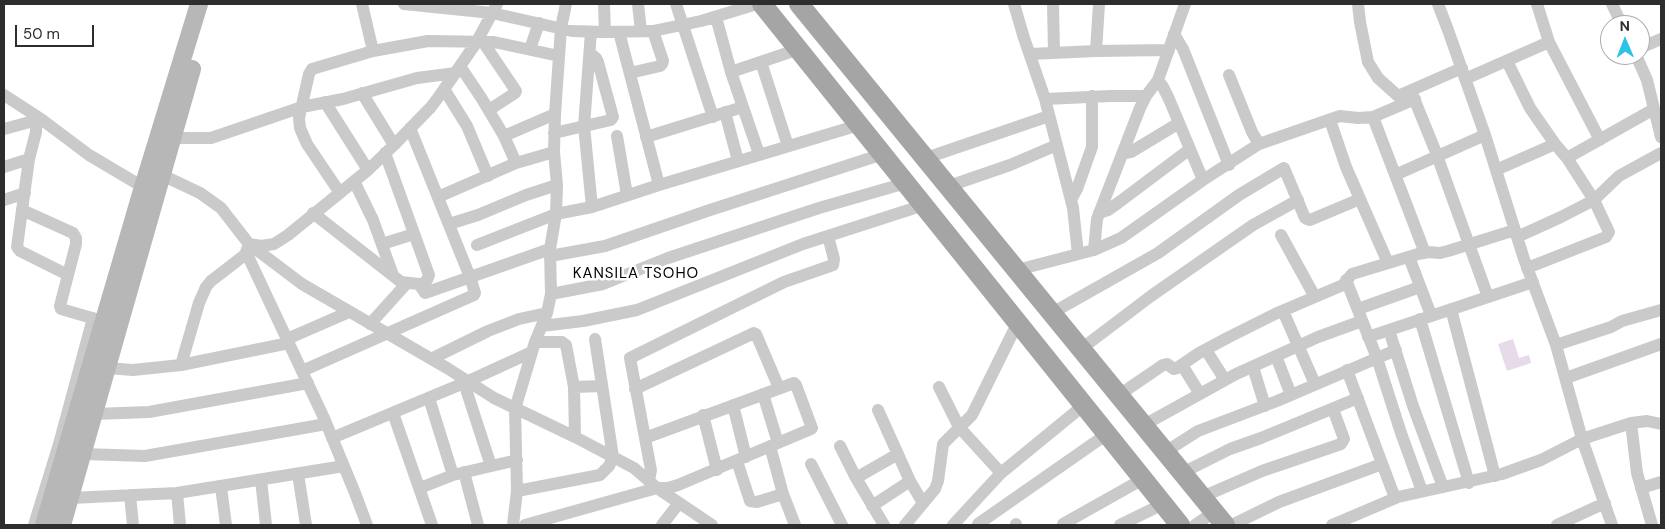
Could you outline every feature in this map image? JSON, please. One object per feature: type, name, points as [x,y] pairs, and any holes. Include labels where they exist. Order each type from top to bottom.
[{"type":"main road","points":[[62,525],[83,454],[86,412],[98,320],[143,187],[199,4]]},
{"type":"main road","points":[[44,525],[86,412],[107,368],[211,4]]},
{"type":"main road","points":[[762,4],[1180,525]]},
{"type":"main road","points":[[799,4],[1214,512]]},
{"type":"street","points":[[362,4],[373,51]]},
{"type":"street","points":[[404,4],[494,8],[539,23],[591,32],[647,31],[683,25],[757,4]]},
{"type":"street","points":[[513,525],[517,490],[515,409],[534,347],[547,313],[551,294],[550,252],[556,214],[557,184],[554,133],[561,28],[566,4]]},
{"type":"street","points":[[604,4],[605,32]]},
{"type":"street","points":[[630,73],[660,66],[663,61],[647,31],[638,4]]},
{"type":"street","points":[[676,4],[713,117]]},
{"type":"street","points":[[1014,4],[1045,99],[1070,200],[1078,254]]},
{"type":"street","points":[[1053,4],[1054,52]]},
{"type":"street","points":[[1096,50],[1099,4]]},
{"type":"street","points":[[1094,250],[1096,228],[1100,214],[1122,154],[1146,96],[1158,80],[1185,4]]},
{"type":"street","points":[[1358,4],[1365,54],[1372,70],[1398,96],[1413,95]]},
{"type":"street","points":[[1438,4],[1485,135],[1527,268],[1556,345],[1582,439],[1612,525]]},
{"type":"street","points":[[1537,4],[1549,42],[1600,140]]},
{"type":"street","points":[[181,365],[198,303],[211,281],[248,249],[274,244],[340,193],[390,149],[431,107],[479,42],[494,8]]},
{"type":"street","points":[[716,17],[731,72],[759,154]]},
{"type":"street","points":[[530,49],[539,23]]},
{"type":"street","points":[[591,32],[584,126],[592,207]]},
{"type":"street","points":[[619,32],[658,185]]},
{"type":"street","points":[[1174,34],[1183,49],[1229,165]]},
{"type":"street","points":[[340,193],[303,136],[300,128],[299,118],[309,74],[312,69],[373,51],[428,41],[494,42],[559,56]]},
{"type":"street","points":[[479,42],[516,91],[489,110]]},
{"type":"street","points":[[1017,270],[1094,250],[1121,238],[1203,180],[1259,144],[1340,116],[1372,117],[1413,95],[1463,74],[1507,61],[1549,42]]},
{"type":"street","points":[[731,72],[799,49]]},
{"type":"street","points":[[1030,54],[1096,50],[1168,50]]},
{"type":"street","points":[[554,133],[611,120],[613,117],[598,62],[590,53]]},
{"type":"street","points":[[1507,61],[1530,108],[1567,158],[1594,200],[1609,232],[1606,238],[1527,268]]},
{"type":"street","points":[[761,62],[788,146]]},
{"type":"street","points":[[1640,65],[1647,80],[1661,137]]},
{"type":"street","points":[[172,138],[211,138],[302,107],[417,78],[458,70]]},
{"type":"street","points":[[458,70],[489,110],[504,136],[516,163]]},
{"type":"street","points":[[1229,74],[1252,132],[1259,144]]},
{"type":"street","points":[[1158,80],[1163,87],[1203,180]]},
{"type":"street","points":[[444,89],[467,126],[488,176]]},
{"type":"street","points":[[362,93],[390,149],[414,234],[429,275],[421,286]]},
{"type":"street","points":[[4,95],[89,155],[143,187]]},
{"type":"street","points":[[1413,95],[1438,156],[1488,297]]},
{"type":"street","points":[[1045,99],[1092,96],[1146,96]]},
{"type":"street","points":[[1070,200],[1077,189],[1092,147],[1092,96]]},
{"type":"street","points":[[325,102],[368,170]]},
{"type":"street","points":[[646,137],[742,107]]},
{"type":"street","points":[[1567,158],[1654,109]]},
{"type":"street","points":[[725,112],[738,161]]},
{"type":"street","points":[[504,136],[555,114]]},
{"type":"street","points":[[926,158],[1049,116]]},
{"type":"street","points":[[1372,117],[1425,253]]},
{"type":"street","points":[[4,129],[38,119]]},
{"type":"street","points":[[38,119],[29,159],[18,250],[68,275]]},
{"type":"street","points":[[1330,120],[1346,167],[1388,263]]},
{"type":"street","points":[[1122,154],[1131,152],[1179,123]]},
{"type":"street","points":[[477,245],[556,214],[592,207],[658,185],[859,125]]},
{"type":"street","points":[[302,371],[386,333],[471,298],[475,293],[410,128]]},
{"type":"street","points":[[1395,175],[1485,135]]},
{"type":"street","points":[[617,136],[627,195]]},
{"type":"street","points":[[1496,170],[1555,144]]},
{"type":"street","points":[[949,186],[1057,146]]},
{"type":"street","points":[[1100,214],[1118,203],[1190,148]]},
{"type":"street","points":[[438,197],[516,163],[554,152]]},
{"type":"street","points":[[1119,395],[1163,365],[1170,365],[1175,369],[1206,350],[1283,311],[1343,285],[1352,274],[1425,253],[1440,253],[1516,234],[1561,217],[1594,200],[1619,176],[1661,153]]},
{"type":"street","points":[[313,213],[401,282],[412,282],[421,286],[425,293],[550,252],[605,246],[883,154]]},
{"type":"street","points":[[4,167],[29,159]]},
{"type":"street","points":[[1052,313],[1158,253],[1239,195],[1282,169],[1286,169],[1305,218],[1310,220],[1360,199]]},
{"type":"street","points":[[162,175],[200,192],[220,208],[248,249],[326,424],[367,525]]},
{"type":"street","points":[[354,181],[373,220],[393,276]]},
{"type":"street","points":[[551,294],[602,284],[668,258],[819,208],[906,183]]},
{"type":"street","points":[[449,224],[557,184]]},
{"type":"street","points":[[4,200],[24,193]]},
{"type":"street","points":[[1081,349],[1151,296],[1254,225],[1298,200]]},
{"type":"street","points":[[542,326],[583,321],[637,310],[803,244],[924,206]]},
{"type":"street","points":[[22,210],[73,233],[76,238],[76,244],[60,304],[61,309],[98,320],[34,525]]},
{"type":"street","points":[[382,244],[414,234]]},
{"type":"street","points":[[1281,235],[1315,297]]},
{"type":"street","points":[[653,485],[630,358],[784,282],[833,265],[834,259],[828,236]]},
{"type":"street","points":[[248,249],[302,284],[431,359],[466,382],[515,409],[575,436],[634,468],[653,485],[712,525]]},
{"type":"street","points":[[1409,257],[1420,287],[1469,482]]},
{"type":"street","points":[[1346,280],[1377,358],[1422,491]]},
{"type":"street","points":[[1368,337],[1533,282]]},
{"type":"street","points":[[370,324],[407,283]]},
{"type":"street","points":[[1358,309],[1420,287]]},
{"type":"street","points":[[1451,309],[1495,476]]},
{"type":"street","points":[[1556,345],[1632,318],[1661,310]]},
{"type":"street","points":[[1283,311],[1315,384]]},
{"type":"street","points":[[107,368],[133,370],[181,365],[288,341],[349,312]]},
{"type":"street","points":[[431,359],[488,331],[519,319],[547,313]]},
{"type":"street","points":[[1144,425],[1225,380],[1318,337],[1362,321]]},
{"type":"street","points":[[905,525],[935,489],[938,482],[943,444],[972,415],[1018,322]]},
{"type":"street","points":[[1389,330],[1413,406],[1443,487]]},
{"type":"street","points":[[635,389],[754,333],[778,388]]},
{"type":"street","points":[[517,490],[600,475],[609,466],[613,457],[595,339]]},
{"type":"street","points":[[332,438],[466,382],[534,347],[565,343],[574,387],[575,436]]},
{"type":"street","points":[[1566,378],[1661,344]]},
{"type":"street","points":[[1206,350],[1225,380]]},
{"type":"street","points":[[1165,452],[1198,431],[1265,406],[1396,350]]},
{"type":"street","points":[[1276,356],[1291,395]]},
{"type":"street","points":[[1182,365],[1200,394]]},
{"type":"street","points":[[1253,367],[1265,406]]},
{"type":"street","points":[[1347,370],[1395,498]]},
{"type":"street","points":[[466,382],[491,466]]},
{"type":"street","points":[[86,412],[149,412],[308,383]]},
{"type":"street","points":[[525,525],[653,485],[668,488],[678,485],[812,428],[794,383],[645,438]]},
{"type":"street","points":[[574,387],[602,386]]},
{"type":"street","points":[[938,387],[959,427],[1000,473]]},
{"type":"street","points":[[763,394],[783,494],[796,525]]},
{"type":"street","points":[[429,398],[478,525]]},
{"type":"street","points":[[1182,473],[1230,449],[1358,398]]},
{"type":"street","points":[[732,405],[750,501],[757,502],[783,494]]},
{"type":"street","points":[[953,525],[1000,473],[1084,405]]},
{"type":"street","points":[[1195,525],[1214,512],[1262,470],[1341,444],[1344,439],[1332,409]]},
{"type":"street","points":[[878,410],[910,481],[923,503]]},
{"type":"street","points":[[393,413],[432,525]]},
{"type":"street","points":[[703,415],[716,470]]},
{"type":"street","points":[[1332,525],[1395,498],[1495,476],[1541,460],[1582,439],[1630,423],[1647,421],[1661,424]]},
{"type":"street","points":[[1630,423],[1641,488],[1652,525]]},
{"type":"street","points":[[83,454],[145,456],[326,424]]},
{"type":"street","points":[[978,525],[1107,434]]},
{"type":"street","points":[[840,446],[856,478],[884,525]]},
{"type":"street","points":[[856,478],[898,454]]},
{"type":"street","points":[[420,488],[459,474],[517,460]]},
{"type":"street","points":[[811,464],[842,525]]},
{"type":"street","points":[[1232,525],[1278,502],[1382,464]]},
{"type":"street","points":[[71,498],[177,493],[344,466]]},
{"type":"street","points":[[298,474],[306,525]]},
{"type":"street","points":[[1063,524],[1143,479]]},
{"type":"street","points":[[261,480],[266,525]]},
{"type":"street","points":[[872,506],[910,481]]},
{"type":"street","points":[[1641,488],[1661,482]]},
{"type":"street","points":[[221,487],[226,525]]},
{"type":"street","points":[[177,493],[180,525]]},
{"type":"street","points":[[130,495],[133,525]]},
{"type":"street","points":[[976,500],[978,525]]},
{"type":"street","points":[[662,525],[672,520],[679,503]]},
{"type":"street","points":[[1557,525],[1605,503]]},
{"type":"street","points":[[1120,525],[1163,504]]},
{"type":"shaded area","points":[[1513,339],[1519,358],[1529,355],[1531,363],[1507,371],[1498,344]]},
{"type":"district","name":"KANSILA TSOHO","points":[[636,274]]}]
